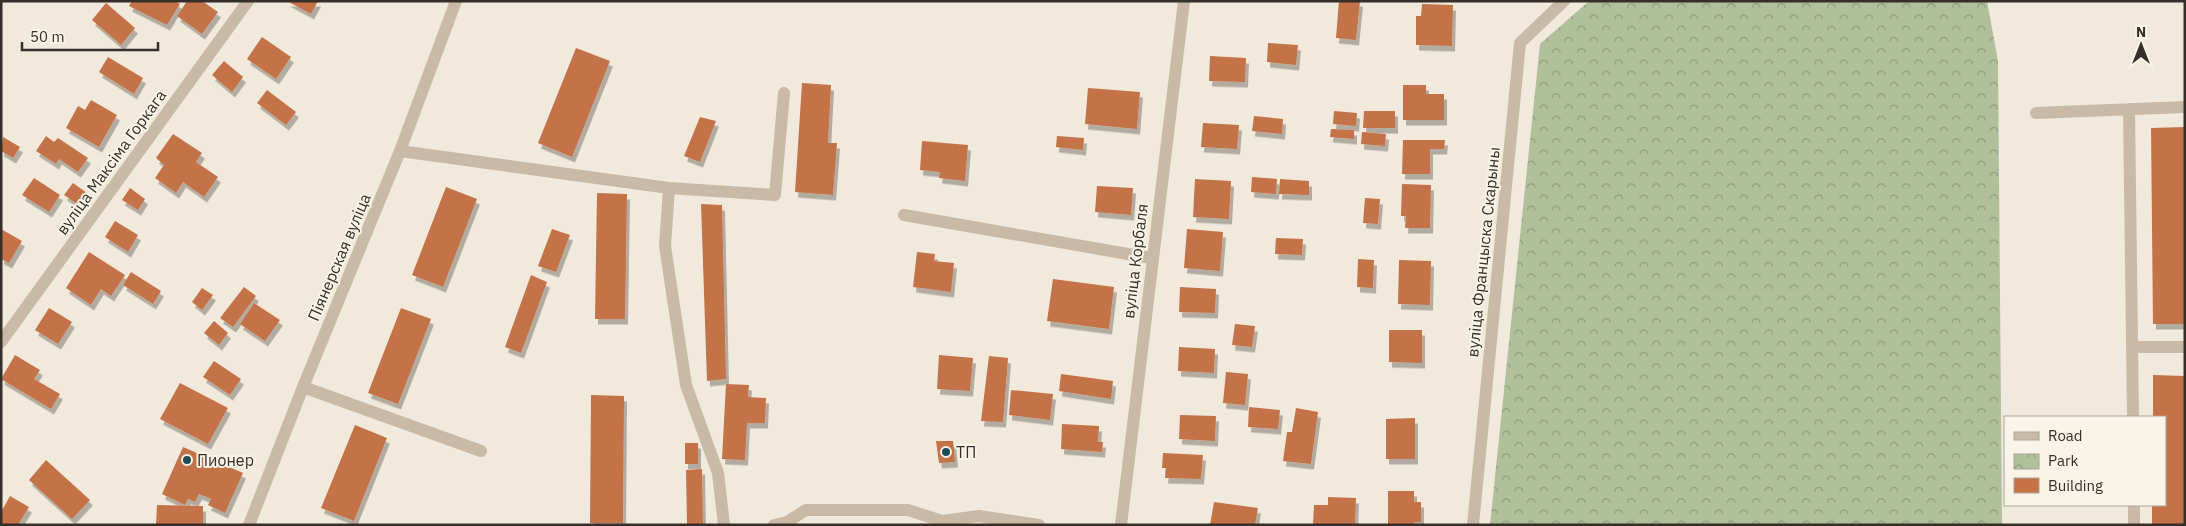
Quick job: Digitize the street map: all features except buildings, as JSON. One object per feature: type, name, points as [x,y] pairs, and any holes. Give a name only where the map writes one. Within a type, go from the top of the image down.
[{"type":"street","name":"вуліца Максіма Горкага","points":[[1,342],[248,1]]},
{"type":"street","name":"Піянерская вуліца","points":[[248,525],[302,387],[400,151],[456,1]]},
{"type":"street","name":"вуліца Корбаля","points":[[1121,525],[1184,1]]},
{"type":"street","name":"вуліца Францыска Скарыны","points":[[1472,525],[1520,43],[1564,1]]},
{"type":"street","points":[[400,151],[669,188],[775,195],[784,93]]},
{"type":"street","points":[[2036,113],[2185,107]]},
{"type":"street","points":[[2129,109],[2133,416]]},
{"type":"street","points":[[669,188],[665,246],[686,385],[718,473],[724,525]]},
{"type":"street","points":[[904,216],[1152,258]]},
{"type":"street","points":[[2132,347],[2185,347]]},
{"type":"street","points":[[302,387],[481,451]]},
{"type":"street","points":[[2134,506],[2134,525]]},
{"type":"street","points":[[783,524],[806,510],[908,510],[942,523],[979,516],[1039,525]]},
{"type":"green space","points":[[1589,1],[1987,1],[1998,61],[2002,525],[1490,525],[1540,44]]},
{"type":"place","name":"ТП","points":[[946,452]]},
{"type":"place","name":"Пионер","points":[[187,460]]}]
